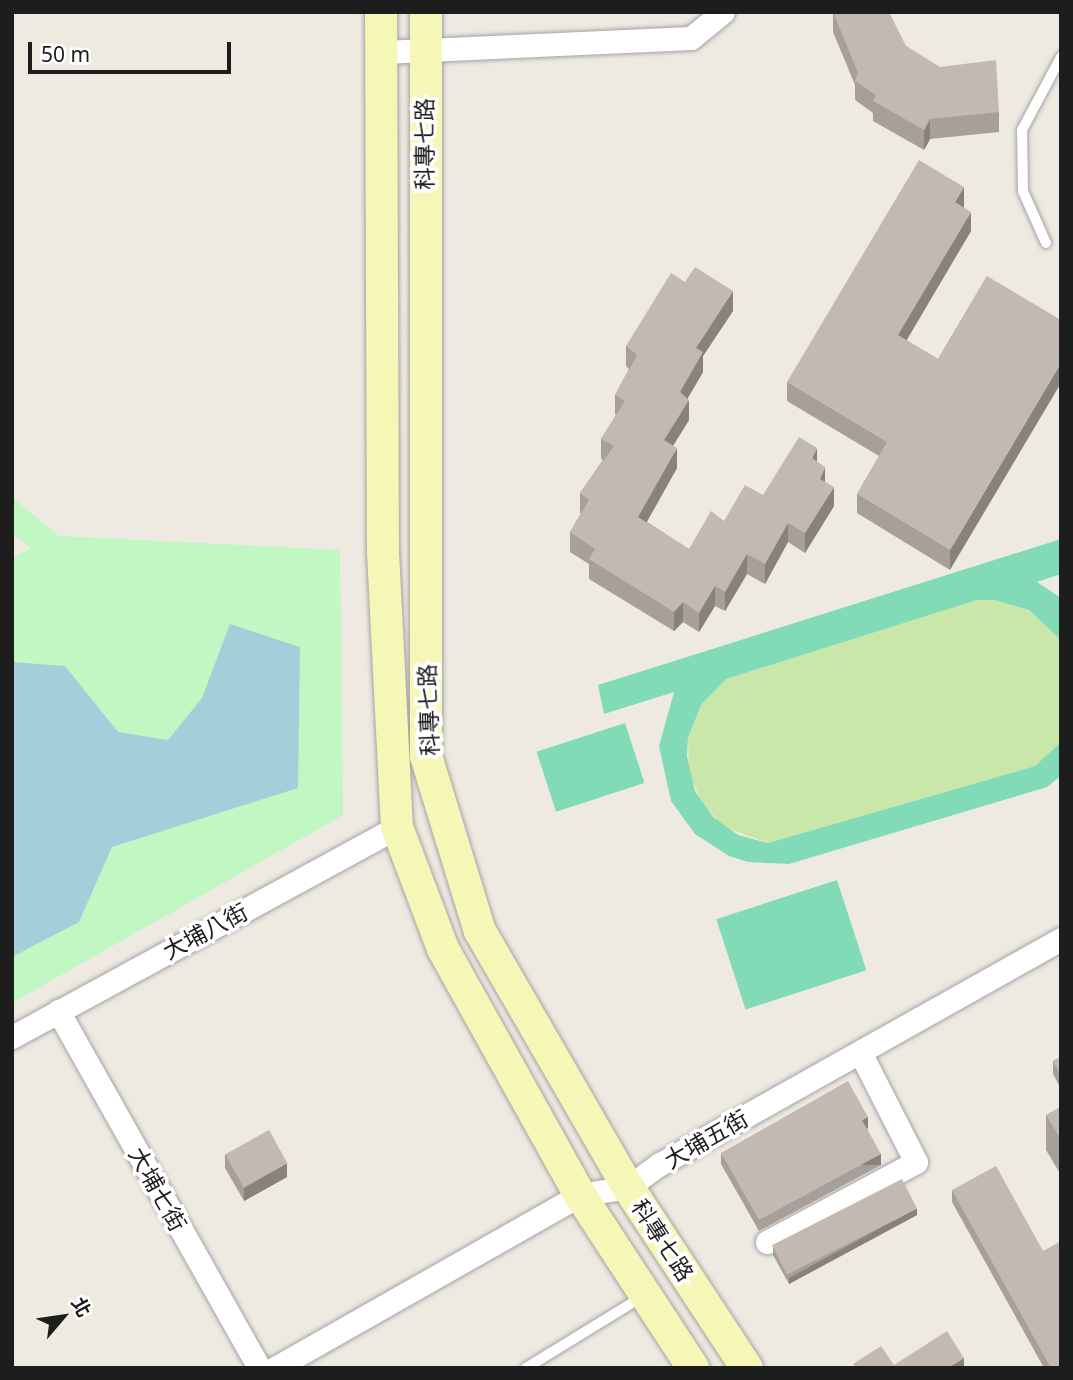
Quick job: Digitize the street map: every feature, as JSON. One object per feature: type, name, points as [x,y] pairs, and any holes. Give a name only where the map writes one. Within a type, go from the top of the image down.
[{"type":"street","name":"科專七路","points":[[381,12],[383,552],[397,827],[443,949],[580,1195],[693,1368]]},
{"type":"street","name":"科專七路","points":[[426,12],[426,756],[480,931],[628,1187],[747,1368]]},
{"type":"street","points":[[383,52],[691,38],[723,12]]},
{"type":"street","name":"大埔八街","points":[[12,1037],[397,827]]},
{"type":"street","name":"大埔五街","points":[[275,1368],[580,1195],[628,1187],[660,1164],[1061,939]]},
{"type":"street","name":"大埔七街","points":[[58,1011],[259,1368]]},
{"type":"street","points":[[767,1242],[916,1162],[860,1052]]},
{"type":"lane","points":[[1046,243],[1023,191],[1022,130],[1061,57]]},
{"type":"lane","points":[[526,1368],[644,1295]]},
{"type":"green space","points":[[12,497],[59,536],[340,550],[343,815],[12,1003],[12,558],[31,548],[12,533]]},
{"type":"green space","points":[[1061,539],[1061,574],[1037,582],[1061,598],[1061,640],[1029,610],[995,600],[977,600],[726,679],[701,705],[688,738],[687,756],[695,791],[713,817],[738,835],[768,843],[1035,766],[1061,742],[1061,776],[1047,787],[789,864],[748,862],[729,856],[695,834],[671,801],[659,746],[674,692],[604,714],[598,685]]},
{"type":"green space","points":[[977,600],[995,600],[1029,610],[1061,640],[1061,742],[1035,766],[768,843],[724,827],[703,804],[689,774],[688,738],[701,705],[726,679]]},
{"type":"green space","points":[[625,723],[644,783],[556,812],[537,752]]},
{"type":"green space","points":[[837,880],[866,970],[746,1010],[716,919]]},
{"type":"water","points":[[230,624],[300,647],[298,788],[112,847],[79,922],[12,957],[12,662],[65,666],[118,732],[168,740],[202,698]]},
{"type":"building","points":[[833,12],[889,12],[906,46],[940,67],[996,60],[999,112],[930,119],[924,130],[873,101],[876,95],[855,81],[858,73]]},
{"type":"building","points":[[919,160],[964,187],[955,202],[971,212],[898,335],[938,359],[987,276],[1061,320],[1061,363],[950,550],[857,494],[887,442],[787,382]]},
{"type":"building","points":[[695,267],[733,291],[696,348],[703,352],[680,392],[689,400],[664,440],[677,448],[638,517],[689,549],[711,511],[724,521],[745,485],[763,495],[799,437],[817,448],[812,458],[825,467],[820,479],[834,487],[805,533],[788,523],[765,564],[747,554],[725,592],[715,586],[699,613],[683,602],[674,612],[589,559],[595,549],[570,532],[589,500],[580,493],[614,446],[601,439],[625,401],[615,395],[637,355],[626,346],[671,273],[685,282]]},
{"type":"building","points":[[1061,1057],[1061,1076],[1053,1061]]},
{"type":"building","points":[[848,1081],[868,1117],[862,1120],[881,1154],[759,1220],[721,1153]]},
{"type":"building","points":[[1061,1107],[1061,1140],[1046,1115]]},
{"type":"building","points":[[269,1130],[287,1163],[244,1187],[225,1154]]},
{"type":"building","points":[[996,1166],[1043,1251],[1061,1241],[1061,1368],[1051,1368],[952,1190]]},
{"type":"building","points":[[902,1179],[917,1208],[787,1275],[772,1245]]},
{"type":"building","points":[[947,1331],[964,1358],[948,1368],[856,1368],[853,1364],[881,1346],[894,1365]]}]
